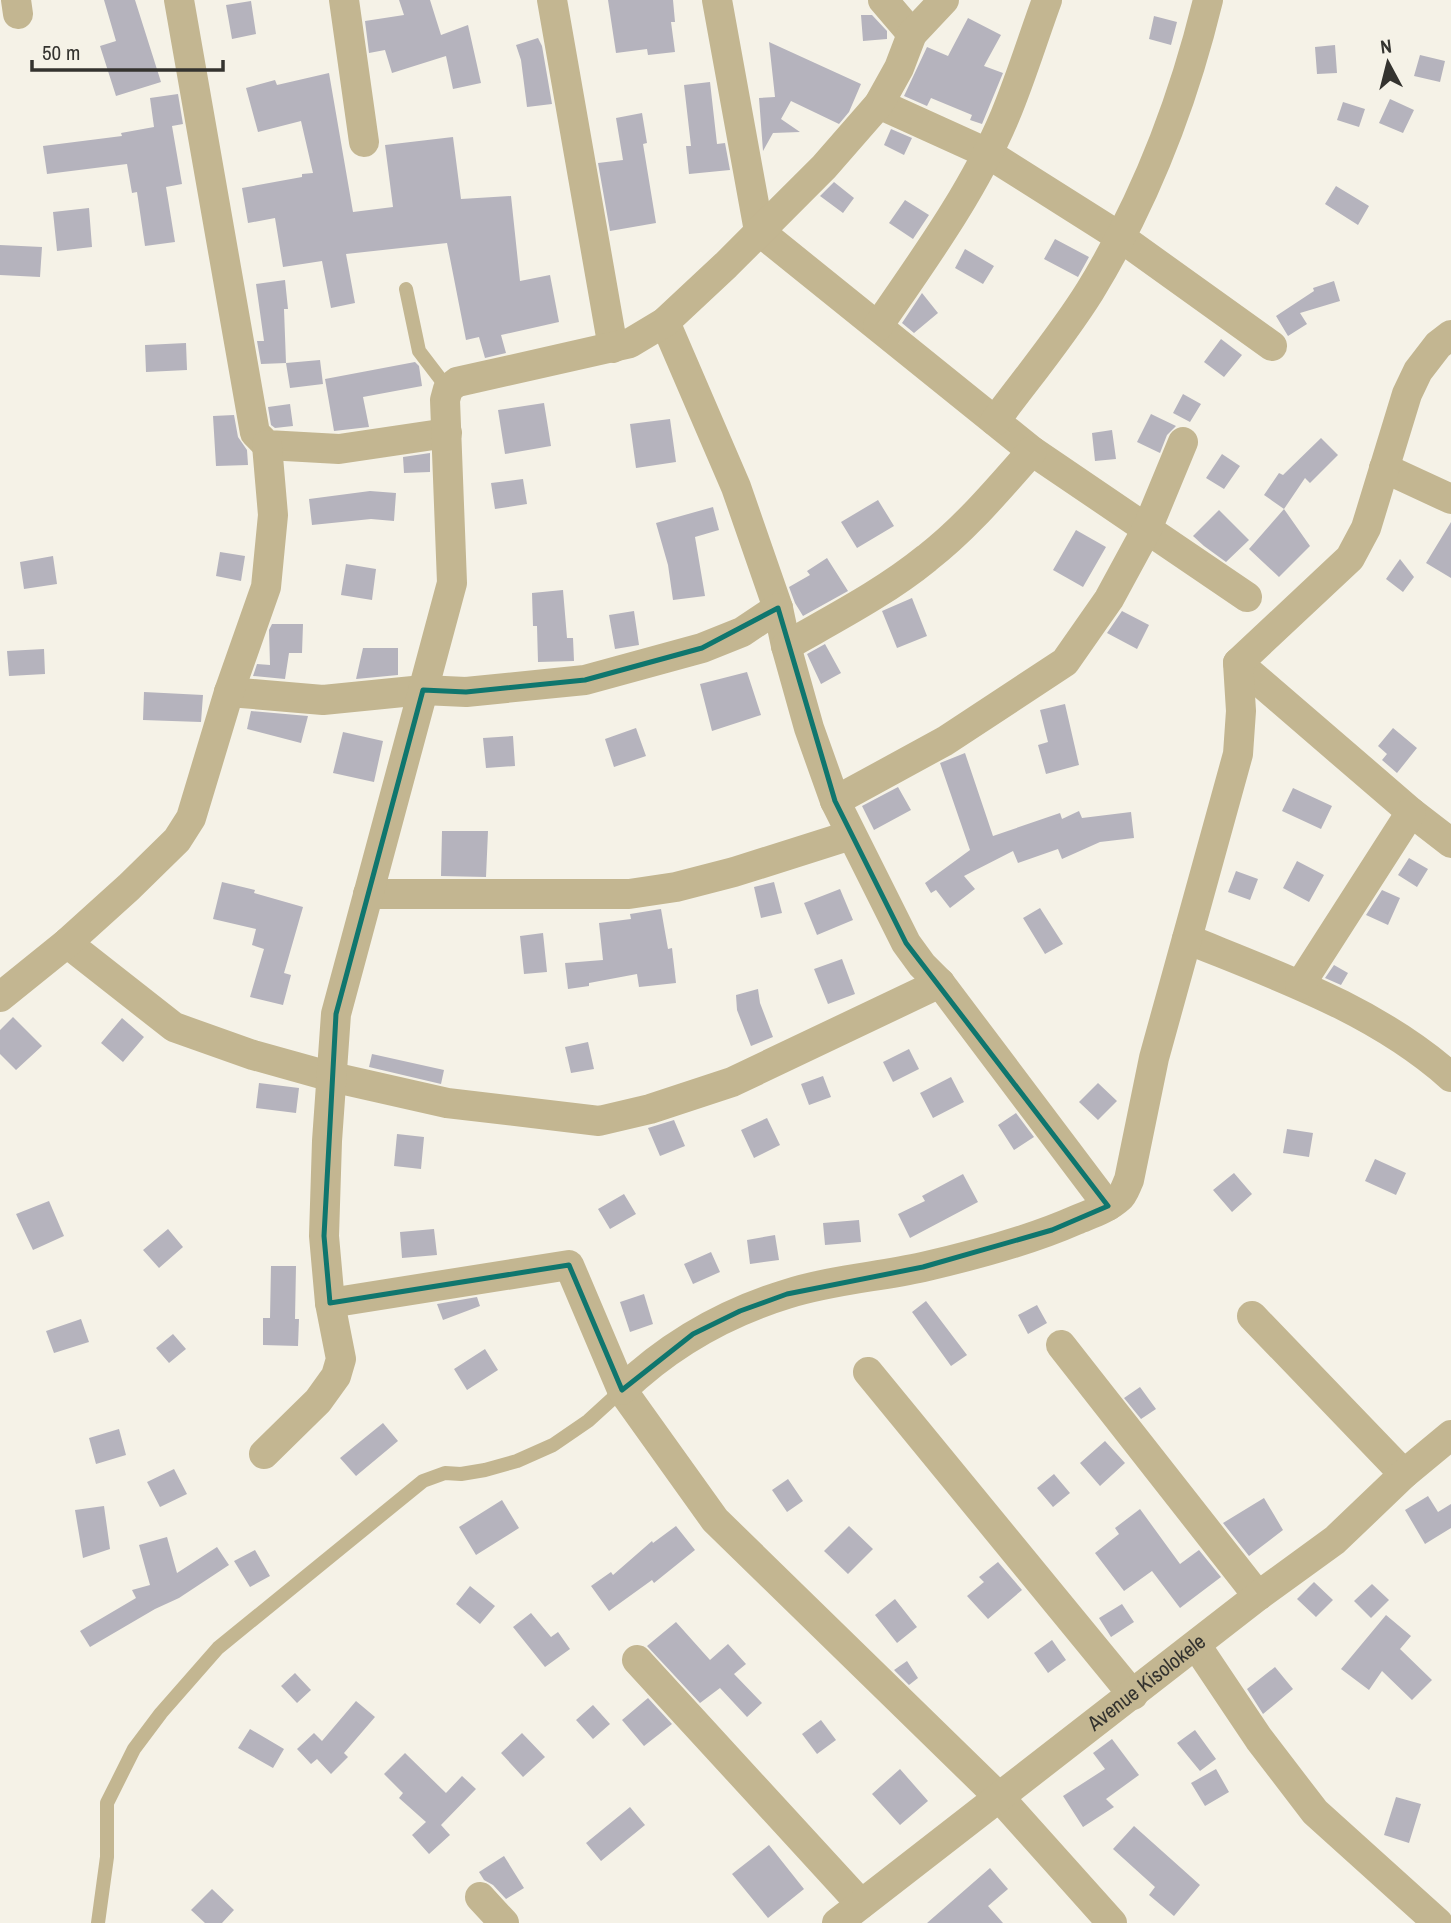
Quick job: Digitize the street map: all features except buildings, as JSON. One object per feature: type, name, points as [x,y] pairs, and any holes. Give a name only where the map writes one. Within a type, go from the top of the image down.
[{"type":"street","points":[[179,0],[255,433],[268,445],[340,449],[447,433]]},
{"type":"street","points":[[344,0],[364,142]]},
{"type":"street","points":[[552,0],[613,348]]},
{"type":"street","points":[[717,0],[759,231],[1032,451],[1247,597]]},
{"type":"street","points":[[883,0],[912,34]]},
{"type":"street","points":[[264,1454],[318,1401],[336,1376],[341,1359],[330,1303],[324,1236],[337,1014],[452,583],[445,400],[448,389],[457,382],[630,343],[665,322],[824,167],[879,104],[899,68],[912,34],[944,0]]},
{"type":"street","points":[[878,327],[955,212],[987,153],[1005,115],[1047,0]]},
{"type":"street","points":[[995,421],[1089,293],[1120,237],[1160,157],[1196,48],[1208,0]]},
{"type":"street","points":[[879,104],[987,153],[1120,237],[1272,346]]},
{"type":"street","points":[[665,322],[736,487],[778,608],[809,728],[835,801],[851,835],[906,943],[940,983],[1108,1206]]},
{"type":"street","points":[[1238,663],[1350,558],[1366,528],[1407,394],[1418,370],[1438,345],[1451,335]]},
{"type":"street","points":[[835,801],[945,741],[1065,662],[1109,599],[1147,529],[1183,442]]},
{"type":"street","points":[[0,997],[67,943],[129,887],[177,840],[191,818],[200,797],[229,692],[266,587],[273,515],[268,445]]},
{"type":"street","points":[[786,646],[872,596],[927,559],[974,517],[1032,451]]},
{"type":"street","points":[[1384,468],[1451,499]]},
{"type":"street","points":[[229,692],[323,700],[423,690],[466,692],[585,680],[702,648],[742,632],[778,608]]},
{"type":"street","points":[[1238,663],[1411,812],[1451,843]]},
{"type":"street","points":[[622,1390],[643,1370],[693,1334],[740,1311],[828,1283],[923,1267],[1052,1230],[1108,1206],[1121,1196],[1129,1180],[1153,1058],[1238,754],[1241,711],[1238,663]]},
{"type":"street","points":[[1300,985],[1411,812]]},
{"type":"street","points":[[368,894],[629,894],[676,887],[722,875],[851,835]]},
{"type":"street","points":[[1187,939],[1300,985],[1398,1037],[1427,1056],[1451,1077]]},
{"type":"street","points":[[67,943],[173,1027],[253,1055],[332,1077],[447,1103],[598,1121],[650,1109],[732,1082],[940,983]]},
{"type":"street","points":[[330,1303],[569,1265],[622,1390],[715,1520],[1000,1798],[1112,1923]]},
{"type":"street","points":[[1252,1316],[1404,1474]]},
{"type":"street","points":[[1060,1345],[1258,1596]]},
{"type":"street","points":[[868,1372],[1133,1695]]},
{"type":"street","name":"Avenue Kisolokele","points":[[837,1923],[1258,1596],[1335,1540],[1404,1474],[1451,1435]]},
{"type":"street","points":[[1196,1646],[1259,1739],[1315,1812],[1438,1923]]},
{"type":"street","points":[[637,1660],[861,1904]]},
{"type":"street","points":[[480,1897],[505,1923]]},
{"type":"lane","points":[[406,289],[419,351],[448,389]]},
{"type":"lane","points":[[98,1923],[107,1857],[107,1804],[134,1749],[161,1713],[218,1648],[423,1481],[445,1473],[461,1474],[485,1470],[517,1461],[553,1445],[588,1421],[622,1390]]},
{"type":"highlighted area","points":[[778,608],[835,801],[906,943],[1108,1206],[1052,1230],[923,1267],[787,1294],[740,1311],[693,1334],[622,1390],[569,1265],[330,1303],[324,1236],[336,1014],[423,690],[466,692],[585,680],[702,648]]}]
